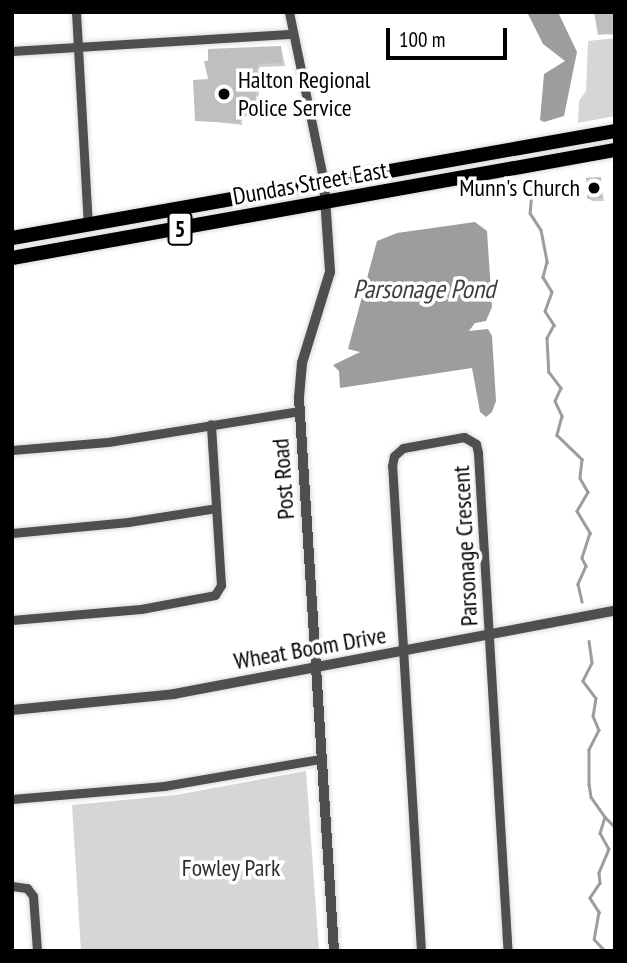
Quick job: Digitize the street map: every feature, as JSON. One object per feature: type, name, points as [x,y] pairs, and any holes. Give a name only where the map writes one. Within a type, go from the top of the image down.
[{"type":"main road","name":"Dundas Street East","points":[[12,238],[615,131]]},
{"type":"main road","name":"Dundas Street East","points":[[12,258],[326,204],[615,150]]},
{"type":"street","points":[[76,12],[89,225]]},
{"type":"street","name":"Post Road","points":[[289,12],[324,183],[330,272],[302,363],[300,411],[334,951]]},
{"type":"street","points":[[12,51],[292,34]]},
{"type":"street","points":[[12,450],[108,442],[300,411]]},
{"type":"street","points":[[12,620],[116,612],[215,595],[221,584],[211,424]]},
{"type":"street","name":"Parsonage Crescent","points":[[404,652],[393,460],[403,448],[460,437],[472,440],[478,453],[490,638]]},
{"type":"street","points":[[12,533],[128,523],[216,508]]},
{"type":"street","name":"Wheat Boom Drive","points":[[12,710],[153,697],[490,638],[614,613]]},
{"type":"street","points":[[490,638],[508,951]]},
{"type":"street","points":[[404,652],[421,951]]},
{"type":"street","points":[[12,799],[164,786],[320,759]]},
{"type":"street","points":[[12,886],[27,888],[33,895],[37,951]]},
{"type":"green space","points":[[615,38],[615,116],[578,123],[579,101],[586,91],[588,41]]},
{"type":"green space","name":"Fowley Park","points":[[306,771],[319,951],[81,951],[72,805],[176,795]]},
{"type":"water","points":[[527,12],[558,12],[577,52],[564,116],[544,122],[540,120],[544,74],[565,61],[543,44]]},
{"type":"water","name":"Parsonage Pond","points":[[475,222],[487,231],[492,307],[486,321],[475,323],[469,331],[488,329],[492,336],[496,401],[492,412],[486,417],[480,412],[472,368],[340,388],[339,371],[333,365],[360,352],[348,349],[377,241],[397,233]]},
{"type":"building","points":[[594,12],[614,13],[615,33],[598,35]]},
{"type":"building","name":"Halton Regional Police Service","points":[[281,46],[282,63],[258,64],[255,109],[239,114],[240,123],[195,121],[193,80],[208,79],[204,61],[208,61],[208,49]]},
{"type":"building","name":"Munn's Church","points":[[601,177],[602,198],[587,199],[586,178]]},
{"type":"waterway","points":[[533,180],[530,213],[541,230],[547,262],[543,277],[552,292],[545,311],[554,325],[547,338],[549,372],[561,388],[555,401],[562,416],[557,435],[582,459],[580,478],[588,492],[577,511],[590,533],[582,558],[586,566],[578,584],[582,602]]},
{"type":"waterway","points":[[589,641],[592,663],[583,681],[596,698],[593,716],[599,730],[589,750],[589,784],[591,797],[605,817],[600,833],[609,849],[599,873],[600,883],[590,898],[599,912],[594,939],[605,951]]},
{"type":"waterway","points":[[605,817],[615,827]]},
{"type":"place","name":"Halton Regional Police Service","points":[[224,94]]},
{"type":"place","name":"Munn's Church","points":[[594,188]]}]
